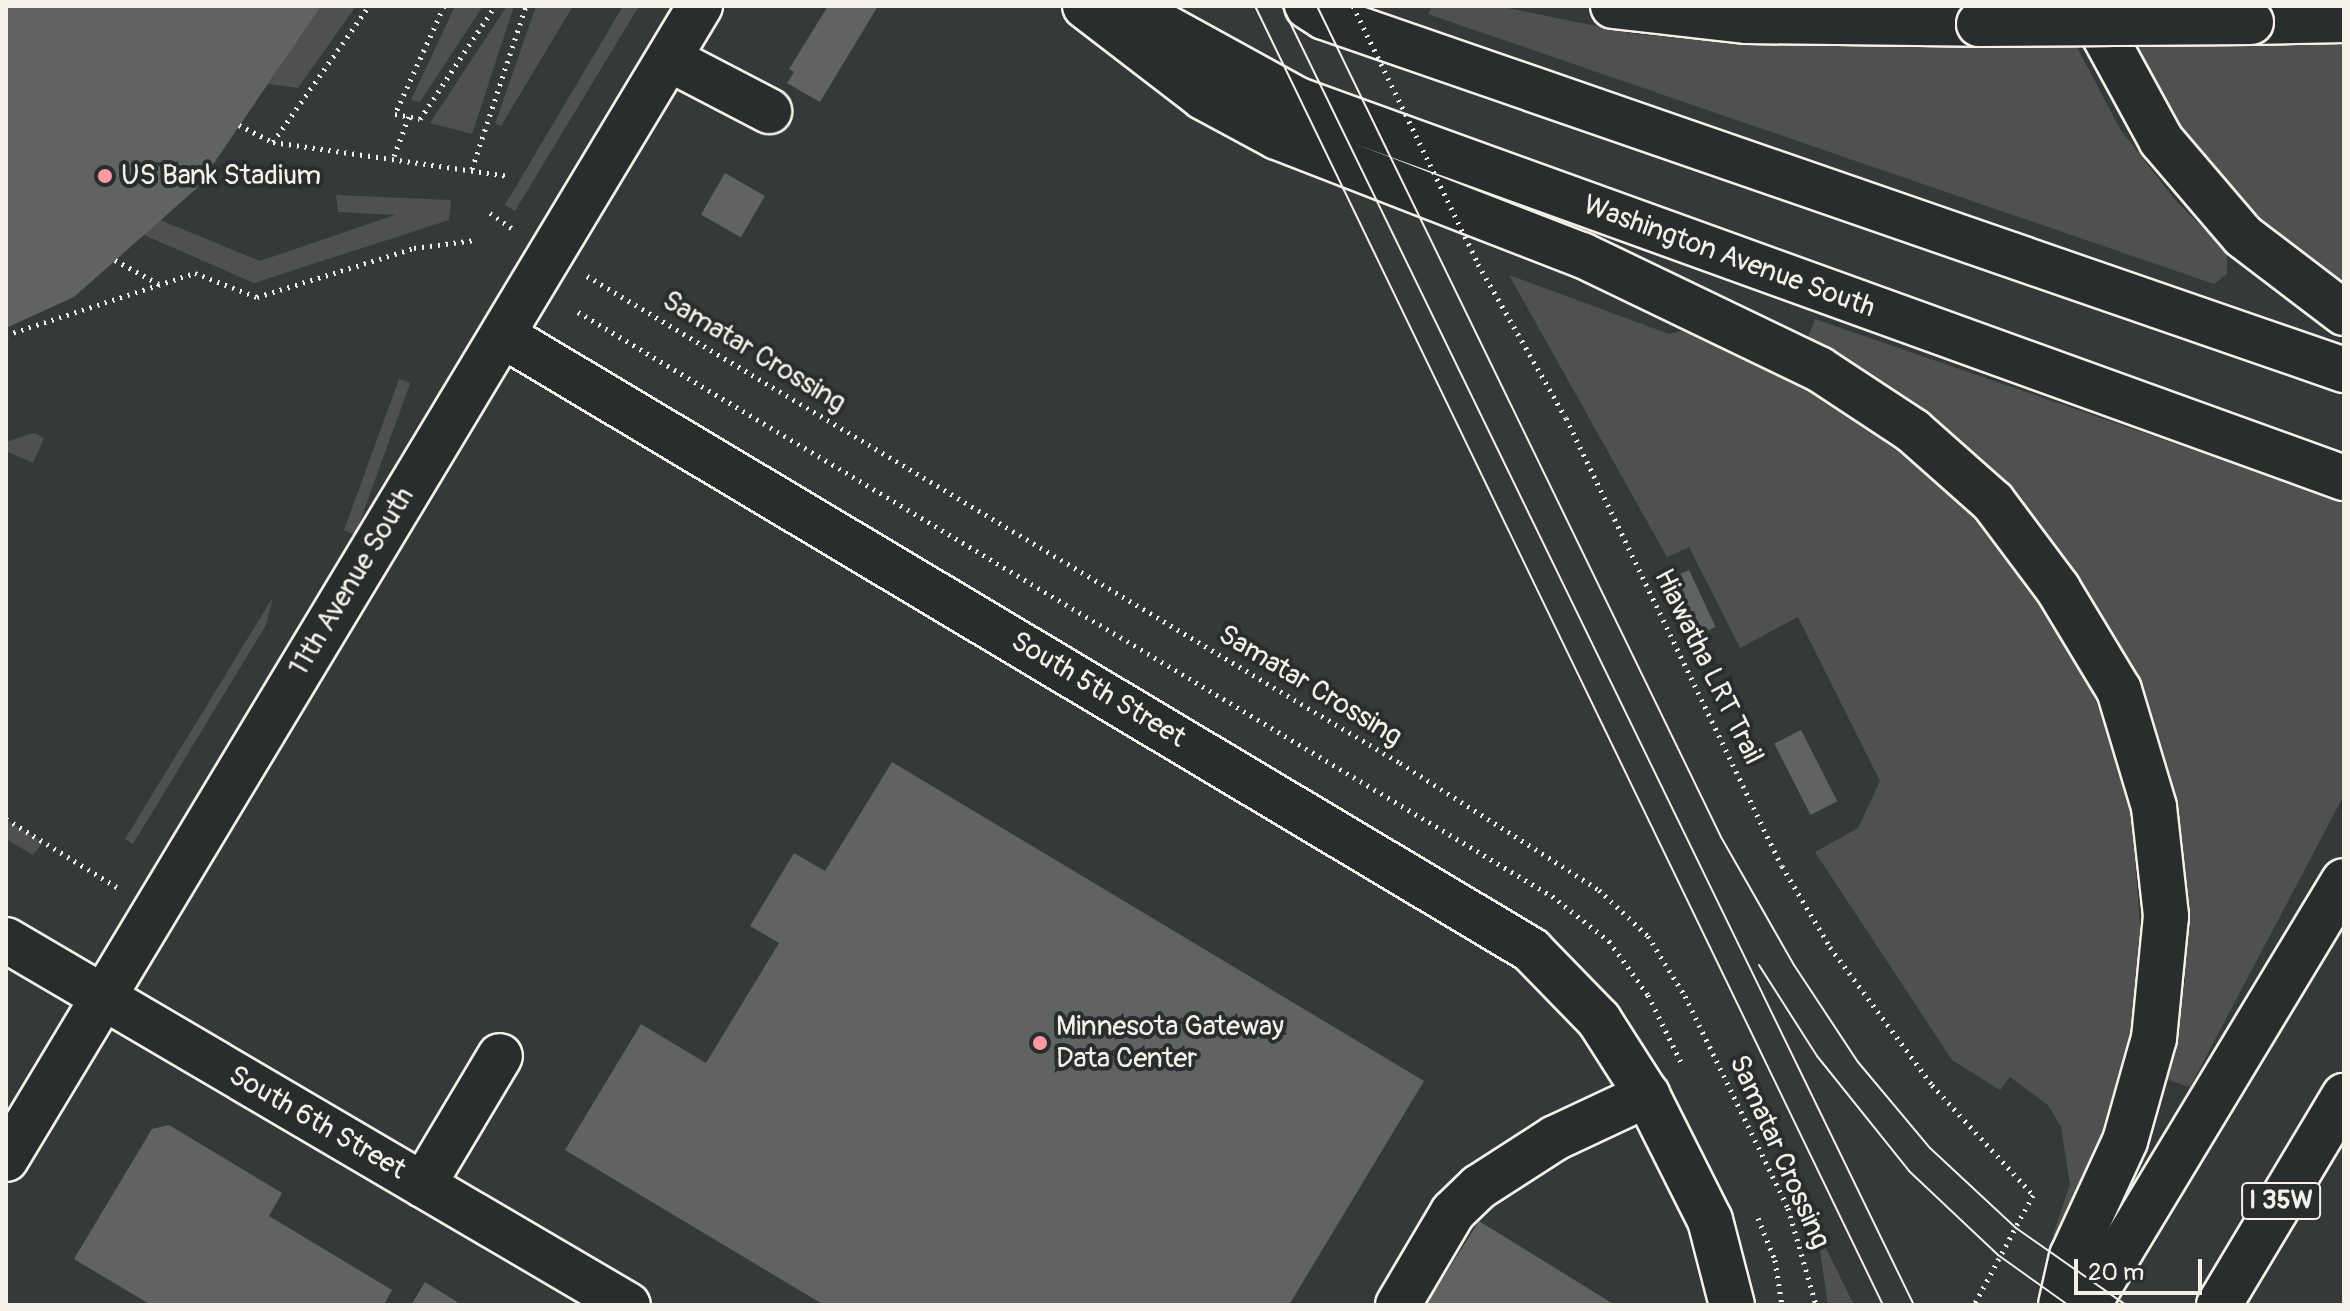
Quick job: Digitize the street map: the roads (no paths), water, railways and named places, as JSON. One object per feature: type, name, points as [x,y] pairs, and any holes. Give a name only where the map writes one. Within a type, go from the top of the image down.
[{"type":"main road","name":"11th Avenue South","points":[[6,1159],[100,997],[504,336],[700,6]]},
{"type":"main road","points":[[1085,6],[1203,97],[1277,137],[1582,255],[1819,369],[1913,431],[1993,502],[2058,589],[2119,690],[2154,807],[2166,916],[2150,1053],[2125,1141],[2072,1256],[2061,1305]]},
{"type":"main road","name":"Washington Avenue South","points":[[1127,6],[1298,100],[2344,478]]},
{"type":"main road","points":[[1307,6],[1324,17],[2344,370]]},
{"type":"main road","points":[[1613,6],[1747,21],[1979,24],[2344,20]]},
{"type":"main road","points":[[2088,6],[2102,26],[2161,140],[2243,236],[2344,313]]},
{"type":"main road","points":[[669,59],[769,111]]},
{"type":"main road","name":"South 5th Street","points":[[504,336],[1511,936],[1554,970],[1599,1020],[1647,1095],[1710,1220],[1732,1305]]},
{"type":"main road","points":[[2088,1305],[2344,881]]},
{"type":"main road","name":"South 6th Street","points":[[6,940],[628,1305]]},
{"type":"main road","points":[[423,1185],[500,1056]]},
{"type":"main road","points":[[1398,1305],[1453,1212],[1479,1187],[1555,1138],[1647,1095]]},
{"type":"main road","name":"I 35W","points":[[2219,1305],[2344,1096]]},
{"type":"tram line","points":[[1255,6],[1883,1305]]},
{"type":"tram line","points":[[1282,6],[1914,1305]]},
{"type":"tram line","points":[[1317,6],[1721,837],[1794,965],[1858,1062],[1930,1148],[2016,1228],[2126,1305]]},
{"type":"tram line","points":[[1759,965],[1817,1056],[1909,1171],[1998,1255],[2068,1305]]},
{"type":"place","name":"US Bank Stadium","points":[[105,176]]},
{"type":"place","name":"Minnesota Gateway Data Center","points":[[1040,1043]]}]
